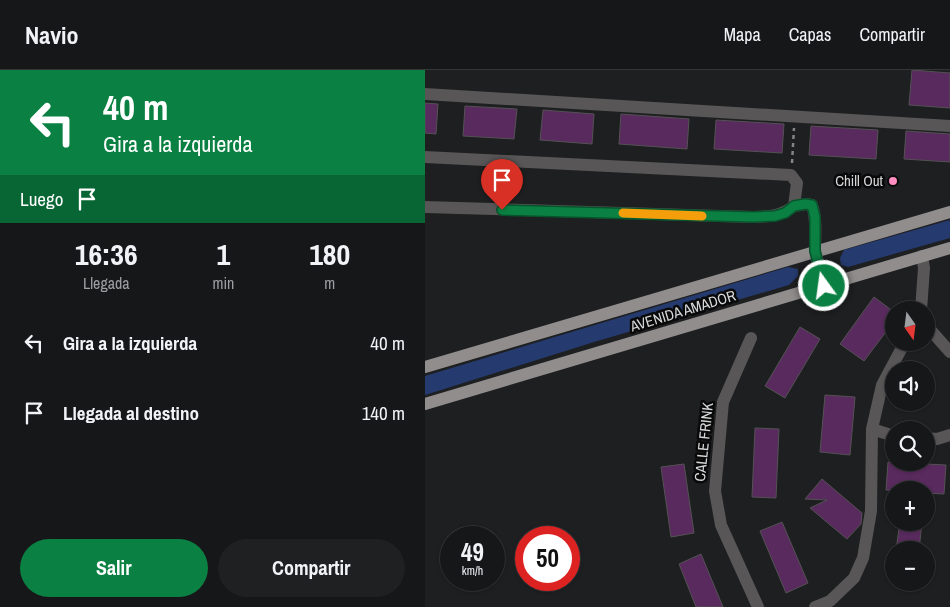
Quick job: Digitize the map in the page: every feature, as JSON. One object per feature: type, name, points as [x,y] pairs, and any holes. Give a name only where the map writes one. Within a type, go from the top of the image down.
[{"type":"main road","name":"AVENIDA AMADOR","points":[[425,367],[950,212]]},
{"type":"main road","name":"AVENIDA AMADOR","points":[[425,404],[950,248]]},
{"type":"main road","points":[[815,251],[824,286]]},
{"type":"street","points":[[425,94],[950,126]]},
{"type":"street","points":[[425,157],[791,175],[797,183],[794,206]]},
{"type":"street","points":[[425,207],[753,217],[775,216],[785,213],[794,206],[805,204],[812,205],[815,217],[815,251]]},
{"type":"street","points":[[922,256],[924,268],[922,301]]},
{"type":"street","points":[[935,335],[950,352]]},
{"type":"street","name":"CALLE FRINK","points":[[751,338],[723,402],[715,491],[721,525],[758,607]]},
{"type":"street","points":[[815,607],[830,601],[854,578],[863,558],[871,511],[873,429],[882,385],[900,351]]},
{"type":"street","points":[[873,429],[885,433]]},
{"type":"street","points":[[935,439],[950,435]]},
{"type":"path","points":[[791,175],[795,117]]},
{"type":"shaded area","points":[[950,220],[950,238],[848,267],[841,265],[840,258],[844,250]]},
{"type":"shaded area","points":[[788,267],[798,269],[798,276],[789,285],[594,342],[425,395],[425,376]]},
{"type":"building","points":[[912,70],[950,73],[950,108],[909,105]]},
{"type":"building","points":[[425,103],[438,104],[436,134],[425,133]]},
{"type":"building","points":[[465,106],[517,109],[514,139],[463,136]]},
{"type":"building","points":[[543,110],[594,114],[592,144],[540,140]]},
{"type":"building","points":[[621,114],[689,119],[687,149],[619,144]]},
{"type":"building","points":[[716,120],[784,124],[782,153],[714,149]]},
{"type":"building","points":[[811,126],[878,130],[876,159],[809,155]]},
{"type":"building","points":[[906,131],[950,134],[950,162],[904,159]]},
{"type":"building","points":[[874,297],[885,305],[885,333],[864,361],[840,344]]},
{"type":"building","points":[[800,327],[820,339],[785,398],[765,386]]},
{"type":"building","points":[[825,395],[855,397],[850,455],[820,452]]},
{"type":"building","points":[[755,428],[779,429],[776,498],[752,497]]},
{"type":"building","points":[[684,464],[694,533],[671,537],[661,467]]},
{"type":"building","points":[[935,464],[946,465],[944,494],[935,494],[935,481],[887,481],[887,471],[935,471]]},
{"type":"building","points":[[822,479],[862,513],[861,524],[847,539],[810,508],[827,500],[805,499]]},
{"type":"building","points":[[782,522],[808,583],[786,593],[760,531]]},
{"type":"building","points":[[899,531],[921,531],[920,541],[897,541]]},
{"type":"building","points":[[701,554],[723,607],[696,607],[679,564]]},
{"type":"slow traffic","points":[[623,213],[702,216]]},
{"type":"place","name":"Chill Out","points":[[893,181]]},
{"type":"route","points":[[502,210],[753,217],[775,216],[785,213],[794,206],[812,205],[815,217],[815,251],[824,286]]}]
